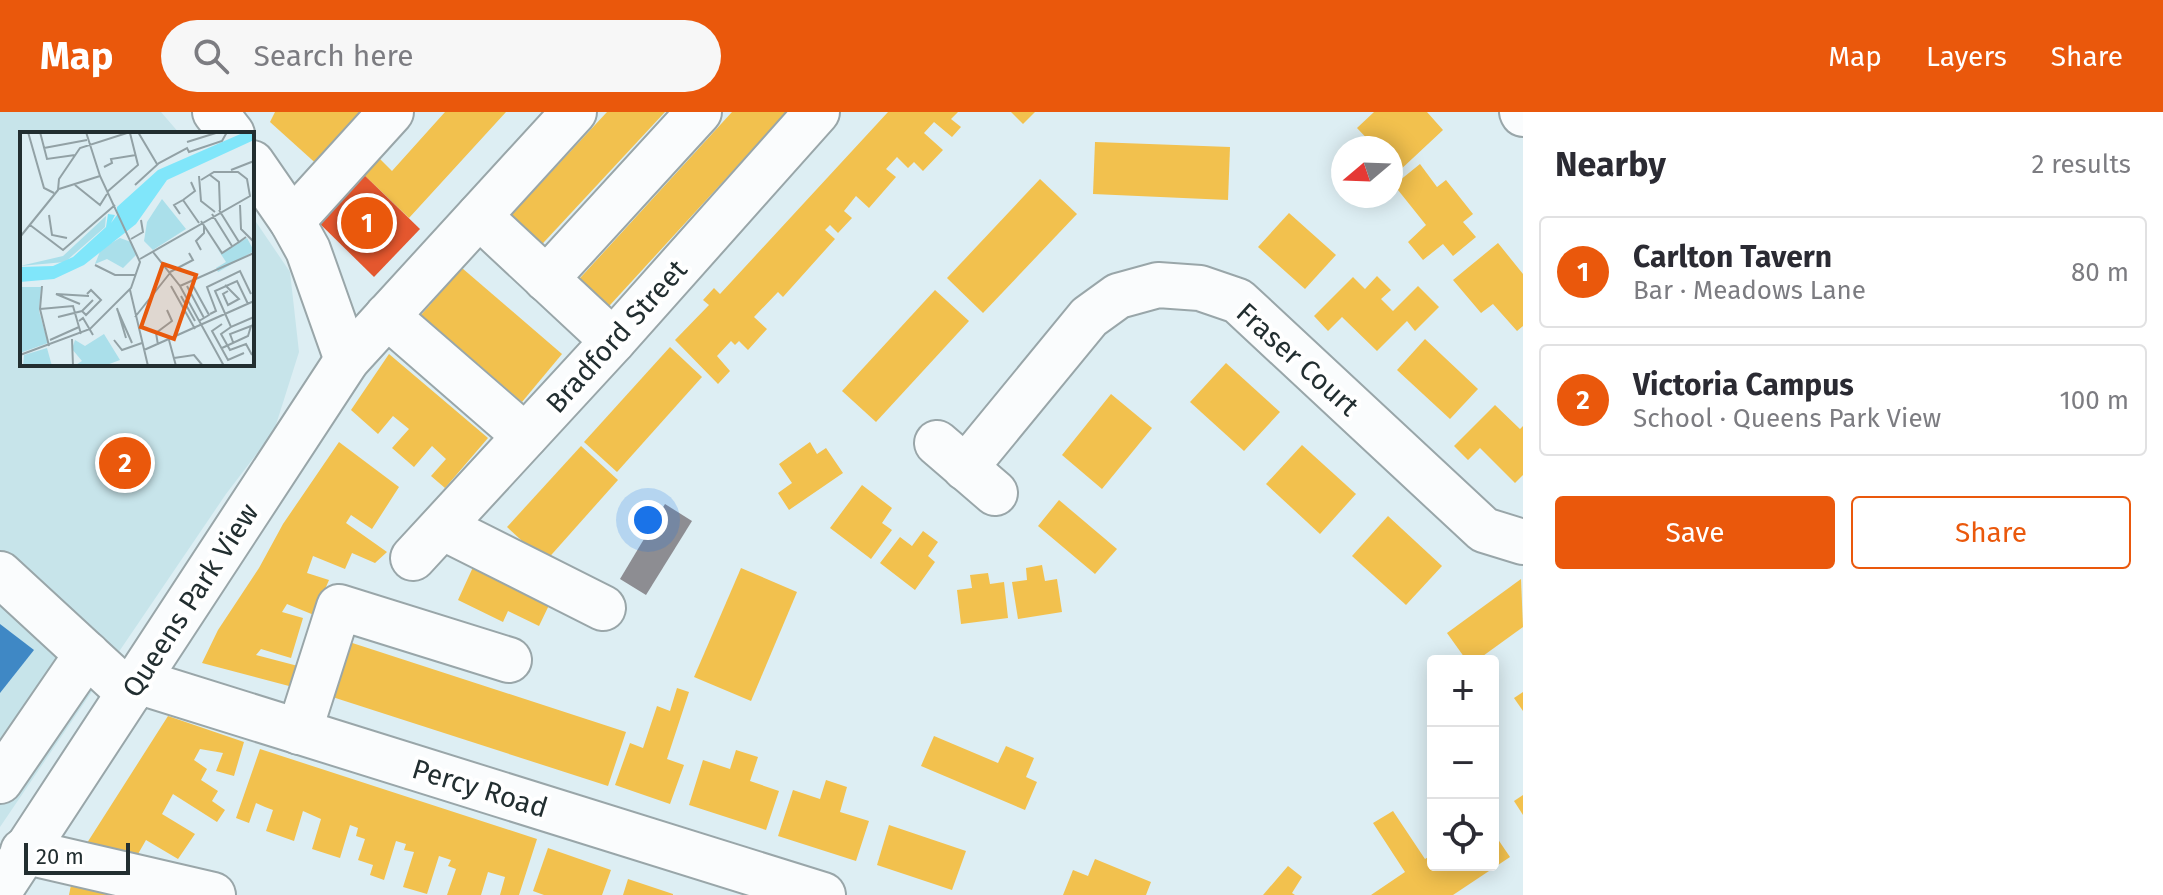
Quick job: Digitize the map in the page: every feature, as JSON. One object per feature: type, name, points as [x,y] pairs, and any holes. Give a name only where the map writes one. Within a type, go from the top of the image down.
[{"type":"street","points":[[292,221],[391,112]]},
{"type":"street","name":"Queens Park View","points":[[0,890],[347,360],[574,112]]},
{"type":"street","points":[[546,279],[699,112]]},
{"type":"street","name":"Bradford Street","points":[[413,558],[444,528],[817,112]]},
{"type":"street","points":[[254,166],[308,250],[347,360]]},
{"type":"street","points":[[479,216],[613,341]]},
{"type":"street","name":"Fraser Court","points":[[966,468],[1089,317],[1118,296],[1158,285],[1200,288],[1238,301],[1484,530],[1523,542]]},
{"type":"street","points":[[387,316],[525,436]]},
{"type":"street","points":[[444,528],[603,608]]},
{"type":"street","points":[[0,574],[87,654],[133,687]]},
{"type":"street","points":[[299,732],[339,607],[509,660]]},
{"type":"street","points":[[0,781],[87,654]]},
{"type":"street","name":"Percy Road","points":[[133,687],[299,732],[823,895]]},
{"type":"street","points":[[23,851],[213,895]]},
{"type":"shaded area","points":[[0,112],[161,112],[178,132],[20,132],[20,366],[254,366],[254,219],[290,272],[299,352],[274,431],[226,494],[0,827]]},
{"type":"building: Homes","points":[[275,112],[363,112],[321,168],[270,122]]},
{"type":"building: Homes","points":[[445,112],[506,112],[409,218],[359,170],[375,154],[392,171]]},
{"type":"building: Homes","points":[[607,112],[665,112],[532,255],[501,226]]},
{"type":"building: Homes","points":[[732,112],[787,112],[600,316],[570,289]]},
{"type":"building: Homes","points":[[888,112],[958,112],[951,119],[961,127],[952,137],[934,122],[924,133],[943,150],[923,171],[914,162],[908,168],[897,157],[886,169],[896,177],[869,208],[856,196],[844,211],[852,218],[838,233],[830,225],[825,230],[835,239],[783,297],[778,292],[754,317],[767,329],[748,350],[739,341],[735,345],[731,341],[717,356],[730,371],[718,384],[675,340],[709,305],[703,300],[714,288],[720,294]]},
{"type":"building: Homes","points":[[1011,112],[1035,112],[1023,124]]},
{"type":"building: Homes","points":[[1374,112],[1427,112],[1443,130],[1403,167],[1403,136],[1365,136],[1357,128]]},
{"type":"building: Homes","points":[[1095,142],[1230,147],[1228,200],[1093,194]]},
{"type":"building: Homes","points":[[1420,164],[1437,187],[1446,180],[1473,214],[1463,222],[1476,237],[1453,256],[1443,244],[1423,260],[1408,242],[1426,225],[1403,196],[1403,178]]},
{"type":"building: Homes","points":[[1040,179],[1077,214],[983,313],[947,278]]},
{"type":"building: Homes","points":[[1289,213],[1336,255],[1305,289],[1258,247]]},
{"type":"building: Homes","points":[[1498,243],[1523,274],[1523,326],[1517,331],[1493,304],[1481,313],[1453,280]]},
{"type":"building: Homes","points":[[462,268],[562,354],[522,402],[421,315]]},
{"type":"building: Homes","points":[[1377,276],[1391,290],[1381,299],[1393,311],[1418,286],[1439,307],[1415,331],[1407,321],[1377,351],[1342,317],[1328,331],[1314,316],[1353,277],[1365,289]]},
{"type":"building: Homes","points":[[935,290],[969,321],[876,422],[842,391]]},
{"type":"building: Homes","points":[[1425,339],[1478,389],[1450,419],[1397,370]]},
{"type":"building: Homes","points":[[670,347],[702,377],[617,472],[584,442]]},
{"type":"building: Homes","points":[[389,354],[488,438],[445,488],[431,476],[446,459],[432,446],[414,467],[392,448],[409,429],[393,416],[378,434],[351,410]]},
{"type":"building: Homes","points":[[1226,363],[1280,412],[1244,451],[1190,402]]},
{"type":"building: Homes","points":[[1111,394],[1152,428],[1102,489],[1062,455]]},
{"type":"building: Homes","points":[[1495,405],[1520,429],[1523,426],[1523,475],[1515,483],[1480,448],[1468,460],[1454,446]]},
{"type":"building: Homes","points":[[339,442],[399,487],[372,529],[351,515],[346,523],[387,552],[375,563],[352,553],[345,569],[313,556],[307,573],[329,580],[314,615],[287,604],[282,612],[303,618],[291,658],[261,649],[256,655],[298,666],[289,686],[202,663],[218,630],[259,568],[283,524]]},
{"type":"building: Homes","points":[[810,442],[817,454],[826,448],[843,473],[789,510],[778,493],[792,483],[779,464]]},
{"type":"building: Homes","points":[[1302,445],[1356,494],[1320,534],[1266,484]]},
{"type":"building: Homes","points":[[581,446],[618,480],[545,562],[507,527]]},
{"type":"building: Homes","points":[[862,485],[892,508],[882,523],[892,530],[871,559],[830,528]]},
{"type":"building: Homes","points":[[1059,500],[1117,549],[1095,574],[1038,526]]},
{"type":"building: Homes","points":[[1388,516],[1442,566],[1406,605],[1352,556]]},
{"type":"building: Homes","points":[[923,531],[938,542],[928,556],[935,562],[915,590],[880,563],[900,537],[912,546]]},
{"type":"building: Homes","points":[[479,554],[551,601],[539,626],[508,611],[503,622],[458,600]]},
{"type":"building: Homes","points":[[1042,565],[1045,581],[1057,579],[1062,612],[1018,619],[1012,582],[1027,580],[1026,568]]},
{"type":"building: Homes","points":[[741,568],[797,592],[751,701],[694,677]]},
{"type":"building: Homes","points":[[988,573],[990,584],[1004,582],[1008,618],[961,624],[957,590],[972,588],[970,575]]},
{"type":"building: Homes","points":[[1521,579],[1523,627],[1484,655],[1463,655],[1447,633]]},
{"type":"building: Homes","points":[[337,638],[626,732],[608,786],[320,693]]},
{"type":"building: Homes","points":[[677,688],[689,692],[667,759],[684,765],[670,804],[615,785],[630,743],[643,748],[657,706],[670,711]]},
{"type":"building: Homes","points":[[1523,692],[1523,711],[1514,698]]},
{"type":"building: Homes","points":[[168,716],[244,742],[234,776],[216,771],[223,753],[200,749],[194,760],[207,769],[201,780],[218,791],[212,801],[225,810],[217,822],[173,794],[162,814],[195,834],[178,859],[146,840],[138,854],[154,862],[80,854]]},
{"type":"building: Homes","points":[[934,736],[998,763],[1006,746],[1034,758],[1026,777],[1037,782],[1025,810],[921,766]]},
{"type":"building: Homes","points":[[260,749],[537,839],[519,895],[500,895],[505,877],[488,872],[481,895],[447,895],[456,869],[448,866],[451,860],[439,856],[427,894],[403,887],[414,852],[404,850],[406,844],[396,841],[384,880],[370,875],[373,865],[358,860],[365,839],[356,836],[358,828],[350,825],[340,858],[312,849],[321,819],[303,811],[294,841],[266,831],[273,810],[256,803],[249,823],[236,818]]},
{"type":"building: Homes","points":[[736,750],[758,757],[750,781],[779,791],[766,830],[689,805],[703,760],[730,769]]},
{"type":"building: Homes","points":[[826,780],[847,787],[840,812],[869,821],[856,861],[778,836],[793,790],[820,799]]},
{"type":"building: Homes","points":[[1523,795],[1523,815],[1514,801]]},
{"type":"building: Homes","points":[[1393,811],[1427,858],[1427,871],[1489,871],[1453,895],[1371,895],[1405,872],[1373,823]]},
{"type":"building: Homes","points":[[889,825],[966,851],[952,890],[877,865]]},
{"type":"building: Homes","points":[[1499,841],[1510,857],[1499,864]]},
{"type":"building: Homes","points":[[548,848],[611,870],[602,895],[544,895],[533,891]]},
{"type":"building: Homes","points":[[1095,859],[1151,882],[1146,895],[1063,895],[1073,870],[1088,876]]},
{"type":"building: Homes","points":[[1288,866],[1302,877],[1292,893],[1295,895],[1263,895]]},
{"type":"building: Homes","points":[[73,875],[118,895],[69,895]]},
{"type":"building: Homes","points":[[628,879],[673,894],[673,895],[623,895]]},
{"type":"building: Shops","points":[[359,170],[420,229],[374,277],[314,218]]},
{"type":"building: Schools","points":[[0,624],[34,650],[0,693]]},
{"type":"building: Industry","points":[[665,504],[692,521],[646,595],[620,579]]},
{"type":"place","name":"Carlton Tavern","points":[[367,223]]},
{"type":"place","name":"Victoria Campus","points":[[125,463]]}]
